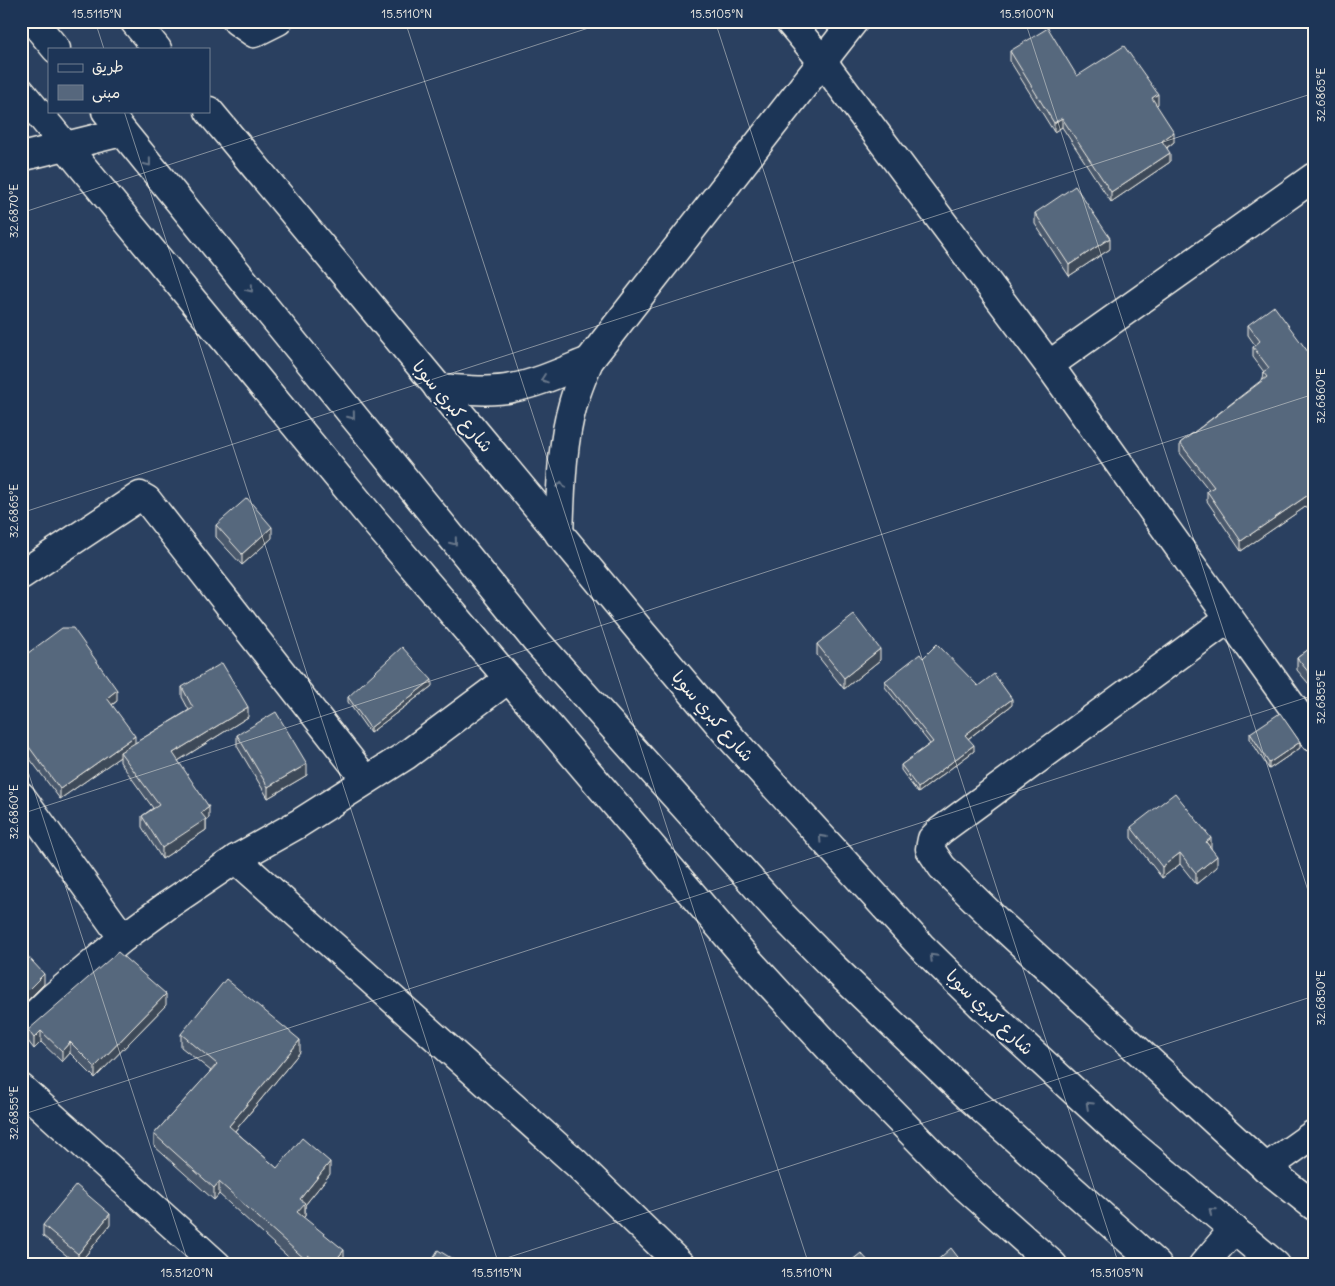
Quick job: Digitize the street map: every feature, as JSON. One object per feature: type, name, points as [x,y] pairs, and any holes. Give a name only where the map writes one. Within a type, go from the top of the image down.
[{"type":"main road","points":[[34,21],[55,48]]},
{"type":"main road","points":[[134,21],[156,48]]},
{"type":"main road","points":[[237,21],[254,33],[278,21]]},
{"type":"main road","points":[[789,21],[823,62],[1050,365],[1228,619],[1314,737]]},
{"type":"main road","points":[[559,534],[561,480],[566,441],[573,404],[589,361],[854,21]]},
{"type":"main road","points":[[21,92],[66,144],[184,292],[507,680],[749,961],[830,1050],[960,1182],[1053,1265]]},
{"type":"main road","name":"شارع كبري سوبا","points":[[210,112],[559,534],[731,738],[921,946],[1127,1140],[1276,1265]]},
{"type":"main road","points":[[21,157],[66,144],[114,121],[536,642],[781,914],[832,966],[971,1099],[1157,1265]]},
{"type":"main road","points":[[1050,365],[1314,177]]},
{"type":"main road","points":[[438,388],[490,391],[511,388],[539,381],[589,361]]},
{"type":"main road","points":[[21,575],[140,496],[146,500],[366,780]]},
{"type":"main road","points":[[1228,619],[940,831],[932,839],[930,849],[942,867],[996,920],[1266,1168],[1314,1206]]},
{"type":"main road","points":[[21,1028],[52,998],[123,938],[236,859],[298,824],[405,756],[507,680]]},
{"type":"main road","points":[[21,796],[123,938]]},
{"type":"main road","points":[[236,859],[576,1163],[681,1265]]},
{"type":"main road","points":[[21,1088],[217,1265]]},
{"type":"main road","points":[[1266,1168],[1314,1134]]},
{"type":"main road","points":[[1203,1265],[1234,1229]]},
{"type":"building","points":[[1048,28],[1077,76],[1124,46],[1158,94],[1152,98],[1174,132],[1162,141],[1170,153],[1111,192],[1062,118],[1054,123],[1010,51]]},
{"type":"building","points":[[1075,186],[1110,238],[1069,265],[1035,213]]},
{"type":"building","points":[[1274,306],[1314,360],[1314,491],[1241,541],[1207,491],[1214,487],[1180,443],[1267,377],[1263,372],[1269,368],[1253,347],[1260,341],[1248,325]]},
{"type":"building","points":[[21,315],[26,321],[21,324]]},
{"type":"building","points":[[247,498],[272,527],[242,554],[216,525]]},
{"type":"building","points":[[854,615],[880,649],[844,678],[817,644]]},
{"type":"building","points":[[62,628],[73,628],[117,690],[107,698],[135,736],[60,789],[21,736],[21,652],[24,656]]},
{"type":"building","points":[[937,644],[978,686],[994,674],[1012,699],[965,735],[974,745],[918,788],[901,765],[933,742],[885,681],[920,654],[923,658]]},
{"type":"building","points":[[1314,645],[1314,679],[1297,658]]},
{"type":"building","points":[[402,647],[432,680],[370,728],[348,697]]},
{"type":"building","points":[[222,663],[248,707],[173,753],[209,807],[201,813],[206,819],[162,848],[142,816],[159,805],[120,752],[193,708],[182,687]]},
{"type":"building","points":[[276,712],[307,764],[268,787],[237,735]]},
{"type":"building","points":[[1280,713],[1300,742],[1269,763],[1250,733]]},
{"type":"building","points":[[1175,793],[1211,838],[1206,842],[1217,856],[1196,873],[1180,853],[1162,867],[1131,827]]},
{"type":"building","points":[[21,934],[25,939],[21,942]]},
{"type":"building","points":[[21,949],[44,974],[21,997]]},
{"type":"building","points":[[118,952],[166,994],[95,1067],[70,1042],[62,1051],[41,1031],[34,1038],[28,1030]]},
{"type":"building","points":[[226,979],[300,1040],[229,1126],[277,1168],[302,1138],[330,1162],[300,1199],[305,1203],[297,1212],[344,1250],[332,1265],[320,1265],[308,1255],[306,1260],[219,1182],[214,1188],[154,1134],[217,1064],[181,1034]]},
{"type":"building","points":[[76,1185],[110,1214],[78,1254],[43,1225]]},
{"type":"building","points":[[951,1248],[964,1265],[932,1265]]},
{"type":"building","points":[[438,1250],[462,1265],[429,1265]]},
{"type":"building","points":[[861,1253],[872,1265],[846,1265]]}]
